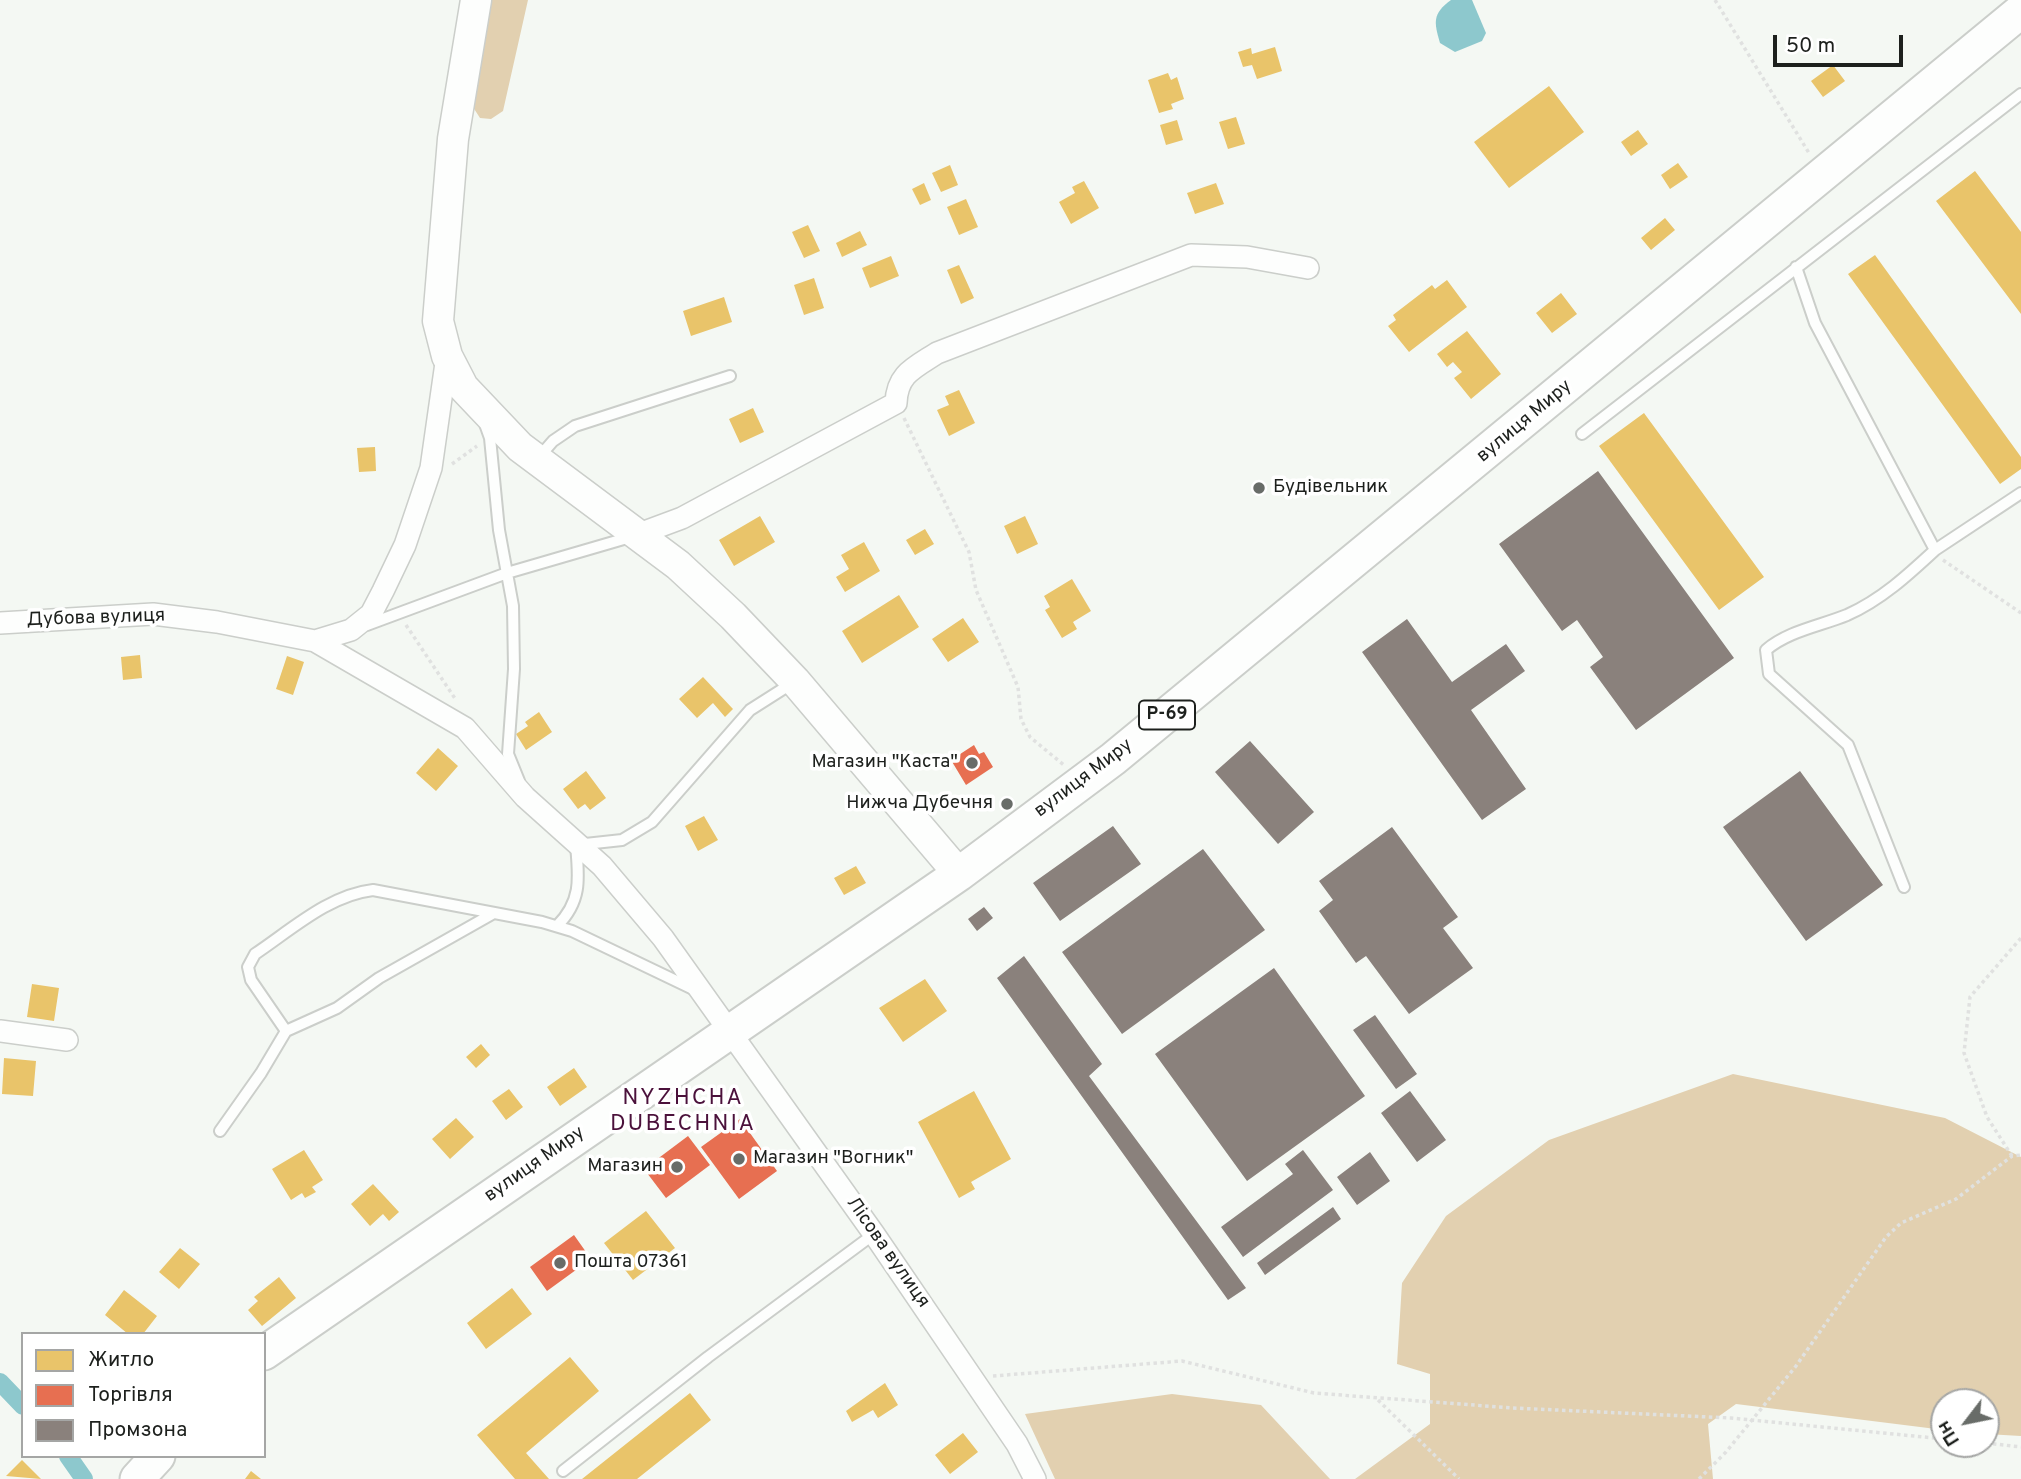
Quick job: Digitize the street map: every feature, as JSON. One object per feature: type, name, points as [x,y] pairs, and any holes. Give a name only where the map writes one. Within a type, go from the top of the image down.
[{"type":"main road","name":"вулиця Миру","points":[[266,1352],[959,874],[1084,780],[1293,613],[2021,11]]},
{"type":"street","points":[[476,0],[453,139],[438,321],[447,356],[463,387],[478,405],[537,459],[639,534],[705,590],[796,681],[959,874]]},
{"type":"street","points":[[639,534],[682,518],[897,403],[897,386],[908,372],[937,353],[1191,255],[1247,257],[1308,268]]},
{"type":"street","points":[[315,642],[351,630],[371,614],[405,545],[430,468],[447,356]]},
{"type":"street","name":"Дубова вулиця","points":[[0,623],[153,614],[217,622],[315,642]]},
{"type":"street","name":"Лісова вулиця","points":[[315,642],[465,728],[525,797],[602,866],[630,898],[732,1031],[874,1234],[1017,1444],[1035,1479]]},
{"type":"street","points":[[0,1031],[67,1040]]},
{"type":"lane","points":[[1582,434],[2021,94]]},
{"type":"lane","points":[[1796,267],[1815,323],[1935,550]]},
{"type":"lane","points":[[537,459],[553,441],[575,426],[730,376]]},
{"type":"lane","points":[[478,405],[490,438],[513,606],[514,669],[508,754],[525,797]]},
{"type":"lane","points":[[1904,887],[1847,745],[1769,674],[1766,650],[1776,641],[1849,614],[1891,590],[1935,550],[2021,493]]},
{"type":"lane","points":[[351,630],[507,573],[639,534]]},
{"type":"lane","points":[[556,926],[576,900],[579,881],[576,845],[622,840],[652,822],[750,710],[796,681]]},
{"type":"lane","points":[[286,1031],[251,980],[248,967],[255,954],[335,901],[356,892],[373,890],[556,926],[598,943],[705,995]]},
{"type":"lane","points":[[220,1131],[261,1073],[286,1031],[337,1008],[379,978],[494,913]]},
{"type":"lane","points":[[563,1471],[708,1357],[874,1234]]},
{"type":"path","points":[[1715,0],[1823,175]]},
{"type":"path","points":[[897,403],[968,552],[976,590],[1018,687],[1021,719],[1030,737],[1084,780]]},
{"type":"path","points":[[422,492],[454,462],[490,438]]},
{"type":"path","points":[[1935,550],[1948,566],[2021,613]]},
{"type":"path","points":[[399,614],[463,711]]},
{"type":"path","points":[[2012,1156],[1987,1117],[1964,1053],[1970,997],[2021,938]]},
{"type":"path","points":[[1699,1479],[1726,1452],[1749,1420],[1796,1366],[1886,1237],[1901,1223],[1956,1199],[2012,1156],[2021,1155]]},
{"type":"path","points":[[972,1378],[1182,1361],[1314,1393],[1749,1420],[1930,1438]]},
{"type":"path","points":[[1377,1399],[1459,1479]]},
{"type":"path","points":[[2000,1445],[2021,1447]]},
{"type":"shaded area","points":[[489,0],[528,0],[503,111],[491,119],[480,118],[471,104]]},
{"type":"shaded area","points":[[1733,1074],[1945,1118],[2021,1157],[2021,1436],[2000,1435],[2000,1388],[1930,1388],[1930,1428],[1736,1404],[1708,1424],[1713,1479],[1355,1479],[1430,1424],[1430,1374],[1397,1364],[1402,1283],[1446,1216],[1549,1140]]},
{"type":"shaded area","points":[[1172,1394],[1261,1405],[1330,1479],[1055,1479],[1025,1414]]},
{"type":"water","points":[[1451,0],[1472,0],[1486,33],[1482,41],[1455,52],[1440,43],[1436,24],[1440,10]]},
{"type":"building: Житло","points":[[1275,47],[1282,71],[1257,79],[1252,65],[1243,67],[1238,52],[1251,48],[1252,54]]},
{"type":"building: Житло","points":[[1833,65],[1845,81],[1823,97],[1811,81]]},
{"type":"building: Житло","points":[[1168,73],[1171,80],[1177,77],[1184,99],[1171,104],[1173,109],[1159,113],[1148,80]]},
{"type":"building: Житло","points":[[1549,86],[1584,132],[1509,188],[1474,142]]},
{"type":"building: Житло","points":[[1236,117],[1245,144],[1228,149],[1219,122]]},
{"type":"building: Житло","points":[[1177,120],[1183,140],[1166,145],[1160,125]]},
{"type":"building: Житло","points":[[1638,130],[1648,144],[1631,156],[1621,142]]},
{"type":"building: Житло","points":[[1678,163],[1688,177],[1670,189],[1661,175]]},
{"type":"building: Житло","points":[[950,165],[958,185],[941,192],[932,173]]},
{"type":"building: Житло","points":[[1975,171],[2021,232],[2021,314],[1936,201]]},
{"type":"building: Житло","points":[[1084,181],[1099,208],[1071,224],[1059,202],[1075,193],[1072,187]]},
{"type":"building: Житло","points":[[924,183],[931,200],[920,205],[912,189]]},
{"type":"building: Житло","points":[[1216,183],[1224,204],[1195,214],[1187,193]]},
{"type":"building: Житло","points":[[966,199],[978,227],[959,235],[947,207]]},
{"type":"building: Житло","points":[[1665,218],[1675,230],[1651,250],[1641,238]]},
{"type":"building: Житло","points":[[808,225],[820,251],[804,258],[792,232]]},
{"type":"building: Житло","points":[[860,231],[867,245],[842,257],[836,243]]},
{"type":"building: Житло","points":[[1875,255],[2021,457],[2021,469],[2000,484],[1848,274]]},
{"type":"building: Житло","points":[[891,256],[899,276],[870,288],[862,268]]},
{"type":"building: Житло","points":[[959,265],[974,298],[961,304],[947,270]]},
{"type":"building: Житло","points":[[814,278],[824,308],[804,315],[794,285]]},
{"type":"building: Житло","points":[[1447,280],[1467,307],[1409,352],[1388,326],[1396,320],[1393,315],[1432,285],[1435,289]]},
{"type":"building: Житло","points":[[1561,293],[1577,314],[1552,333],[1536,313]]},
{"type":"building: Житло","points":[[724,297],[732,322],[691,336],[683,311]]},
{"type":"building: Житло","points":[[1467,331],[1501,374],[1471,399],[1454,378],[1462,372],[1453,362],[1447,367],[1437,354]]},
{"type":"building: Житло","points":[[959,390],[975,423],[949,436],[937,410],[949,405],[945,396]]},
{"type":"building: Житло","points":[[753,408],[764,432],[740,443],[729,419]]},
{"type":"building: Житло","points":[[1644,413],[1764,577],[1719,610],[1599,446]]},
{"type":"building: Житло","points":[[375,447],[376,471],[359,472],[357,448]]},
{"type":"building: Житло","points":[[760,516],[775,542],[734,566],[719,540]]},
{"type":"building: Житло","points":[[1025,516],[1038,544],[1017,554],[1004,526]]},
{"type":"building: Житло","points":[[925,529],[934,544],[915,555],[906,540]]},
{"type":"building: Житло","points":[[864,542],[880,571],[845,592],[836,577],[849,569],[841,555]]},
{"type":"building: Житло","points":[[1072,579],[1091,611],[1073,622],[1077,629],[1062,638],[1045,610],[1050,607],[1044,596]]},
{"type":"building: Житло","points":[[899,595],[919,627],[862,663],[842,631]]},
{"type":"building: Житло","points":[[963,618],[979,642],[948,662],[932,639]]},
{"type":"building: Житло","points":[[140,655],[142,678],[123,680],[121,657]]},
{"type":"building: Житло","points":[[287,656],[304,662],[293,695],[276,689]]},
{"type":"building: Житло","points":[[703,677],[733,709],[725,717],[713,703],[697,718],[679,699]]},
{"type":"building: Житло","points":[[539,712],[552,732],[526,750],[516,734],[528,726],[525,722]]},
{"type":"building: Житло","points":[[438,748],[458,766],[436,791],[416,773]]},
{"type":"building: Житло","points":[[586,771],[606,798],[590,810],[585,804],[578,809],[563,789]]},
{"type":"building: Житло","points":[[704,816],[718,840],[698,851],[685,826]]},
{"type":"building: Житло","points":[[856,866],[866,883],[844,895],[834,878]]},
{"type":"building: Житло","points":[[925,979],[947,1011],[903,1042],[879,1008]]},
{"type":"building: Житло","points":[[32,984],[59,988],[54,1021],[27,1017]]},
{"type":"building: Житло","points":[[481,1044],[490,1055],[476,1068],[466,1057]]},
{"type":"building: Житло","points":[[4,1058],[36,1061],[33,1096],[2,1094]]},
{"type":"building: Житло","points":[[574,1068],[587,1087],[560,1106],[547,1087]]},
{"type":"building: Житло","points":[[509,1089],[523,1107],[506,1120],[492,1101]]},
{"type":"building: Житло","points":[[974,1091],[1011,1159],[971,1182],[975,1189],[959,1198],[918,1122]]},
{"type":"building: Житло","points":[[456,1118],[474,1137],[450,1159],[432,1139]]},
{"type":"building: Житло","points":[[304,1150],[323,1180],[312,1187],[316,1192],[305,1198],[302,1193],[291,1200],[272,1169]]},
{"type":"building: Житло","points":[[373,1184],[399,1212],[389,1221],[383,1214],[370,1226],[351,1204]]},
{"type":"building: Житло","points":[[646,1211],[675,1248],[633,1280],[604,1243]]},
{"type":"building: Житло","points":[[180,1248],[200,1264],[179,1289],[159,1272]]},
{"type":"building: Житло","points":[[279,1277],[296,1298],[262,1326],[248,1310],[258,1301],[254,1297]]},
{"type":"building: Житло","points":[[512,1288],[532,1314],[486,1349],[467,1323]]},
{"type":"building: Житло","points":[[124,1290],[157,1316],[145,1332],[126,1332],[105,1315]]},
{"type":"building: Житло","points":[[570,1357],[599,1391],[526,1453],[549,1479],[515,1479],[477,1435]]},
{"type":"building: Житло","points":[[885,1383],[898,1405],[878,1418],[873,1410],[852,1422],[846,1411]]},
{"type":"building: Житло","points":[[690,1393],[711,1420],[637,1479],[582,1479]]},
{"type":"building: Житло","points":[[963,1433],[978,1452],[950,1474],[935,1455]]},
{"type":"building: Житло","points":[[22,1460],[41,1479],[6,1476]]},
{"type":"building: Житло","points":[[251,1471],[261,1479],[245,1479]]},
{"type":"building: Торгівля","name":"Магазин \"Каста\"","points":[[974,745],[979,754],[984,752],[993,767],[966,785],[951,760]]},
{"type":"building: Торгівля","name":"Магазин \"Вогник\"","points":[[740,1119],[777,1171],[739,1199],[701,1147]]},
{"type":"building: Торгівля","name":"Магазин","points":[[688,1136],[710,1165],[666,1198],[644,1169]]},
{"type":"building: Торгівля","name":"Пошта 07361","points":[[574,1235],[591,1259],[547,1291],[530,1267]]},
{"type":"building: Промзона","points":[[1598,471],[1734,658],[1636,730],[1590,667],[1603,657],[1577,620],[1562,631],[1499,544]]},
{"type":"building: Промзона","points":[[1407,619],[1452,682],[1506,644],[1525,671],[1471,710],[1526,789],[1482,820],[1362,652]]},
{"type":"building: Промзона","points":[[1250,741],[1314,812],[1278,844],[1215,772]]},
{"type":"building: Промзона","points":[[1800,771],[1883,885],[1806,941],[1723,827]]},
{"type":"building: Промзона","points":[[1113,826],[1141,864],[1060,921],[1033,883]]},
{"type":"building: Промзона","points":[[1392,827],[1458,917],[1443,928],[1473,968],[1409,1014],[1366,956],[1356,963],[1319,911],[1333,900],[1319,881]]},
{"type":"building: Промзона","points":[[1203,849],[1265,930],[1122,1034],[1062,952]]},
{"type":"building: Промзона","points":[[984,907],[993,918],[977,931],[968,919]]},
{"type":"building: Промзона","points":[[1024,956],[1102,1064],[1089,1076],[1246,1288],[1228,1300],[997,978]]},
{"type":"building: Промзона","points":[[1274,968],[1365,1096],[1247,1181],[1155,1054]]},
{"type":"building: Промзона","points":[[1375,1015],[1417,1074],[1396,1089],[1353,1030]]},
{"type":"building: Промзона","points":[[1410,1091],[1446,1140],[1417,1162],[1381,1113]]},
{"type":"building: Промзона","points":[[1303,1150],[1333,1190],[1243,1257],[1221,1227],[1293,1174],[1285,1164]]},
{"type":"building: Промзона","points":[[1370,1152],[1390,1181],[1357,1205],[1337,1177]]},
{"type":"building: Промзона","points":[[1333,1207],[1341,1219],[1265,1275],[1257,1263]]},
{"type":"waterway","points":[[0,1382],[21,1404]]},
{"type":"waterway","points":[[69,1458],[84,1479]]},
{"type":"place","name":"Будівельник","points":[[1259,488]]},
{"type":"place","name":"Магазин \"Каста\"","points":[[972,763]]},
{"type":"place","name":"Нижча Дубечня","points":[[1007,804]]},
{"type":"place","name":"Магазин \"Вогник\"","points":[[739,1159]]},
{"type":"place","name":"Магазин","points":[[677,1167]]},
{"type":"place","name":"Пошта 07361","points":[[560,1263]]},
{"type":"district","name":"NYZHCHA DUBECHNIA","points":[[683,1112]]}]
